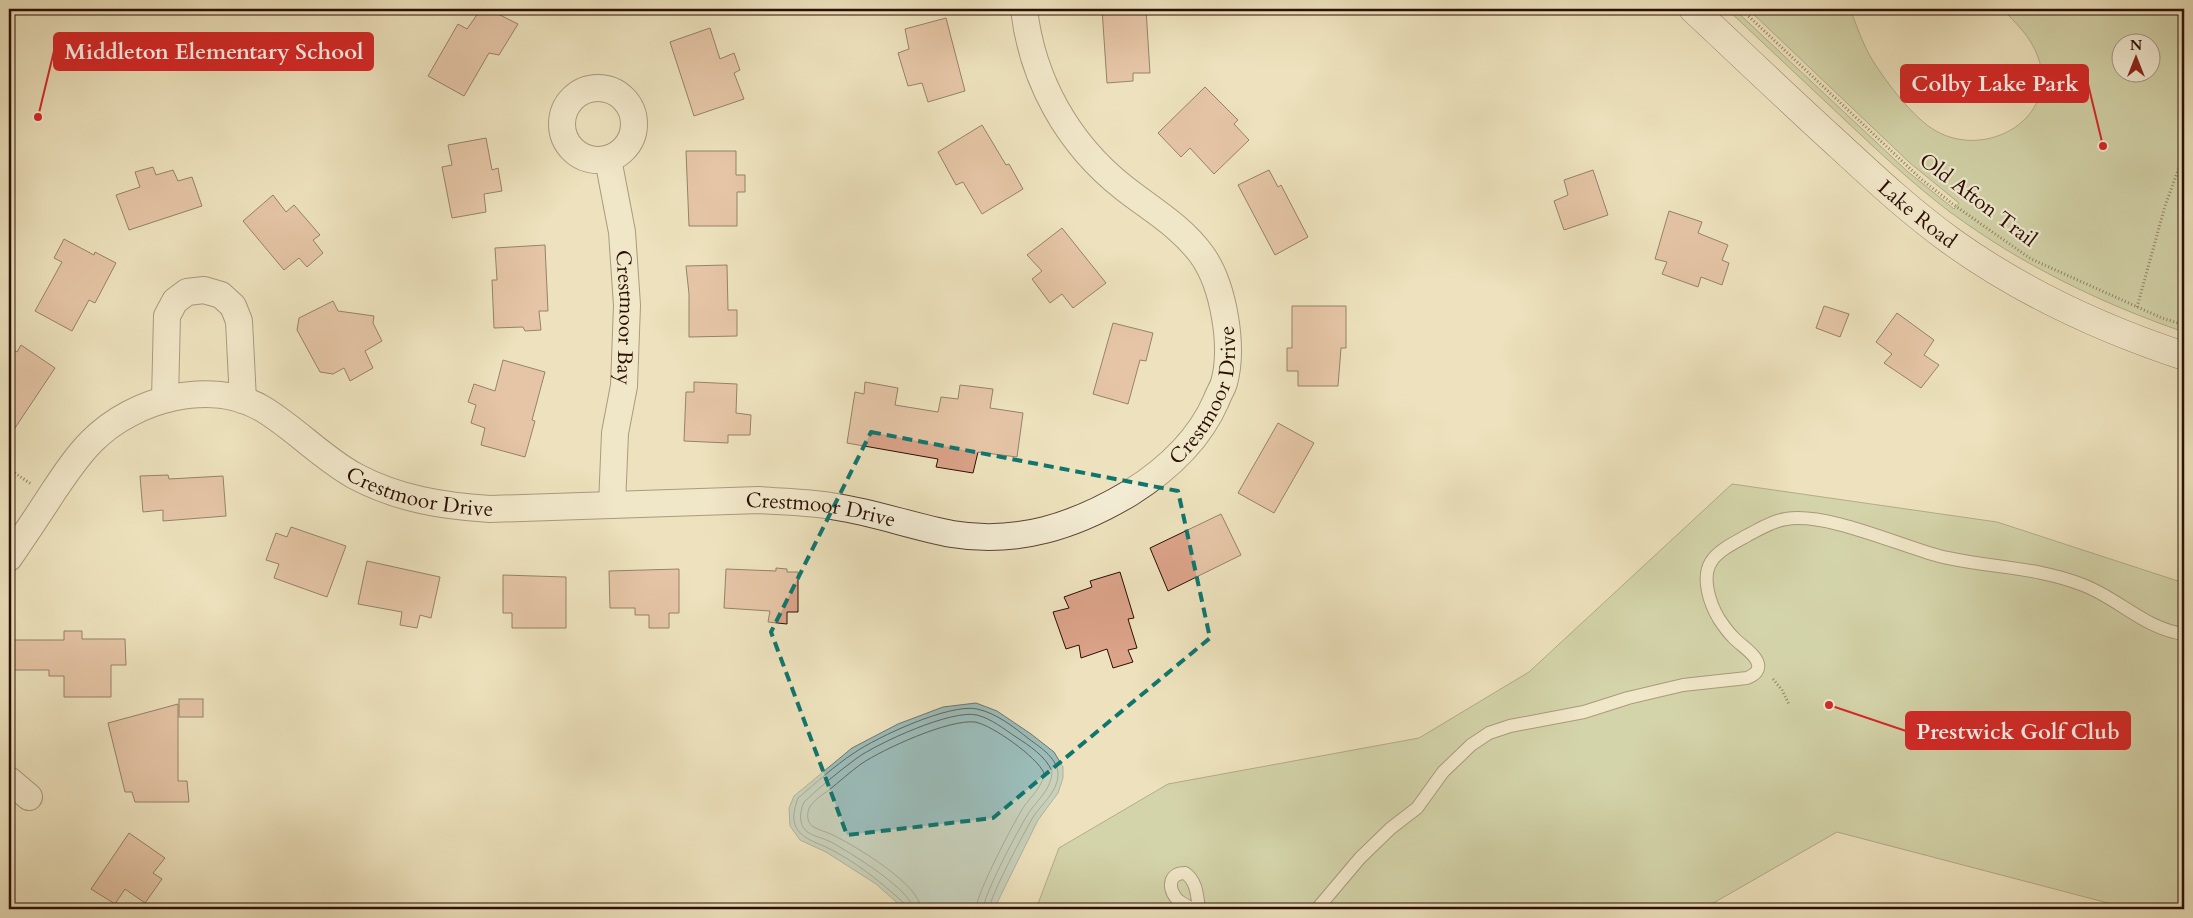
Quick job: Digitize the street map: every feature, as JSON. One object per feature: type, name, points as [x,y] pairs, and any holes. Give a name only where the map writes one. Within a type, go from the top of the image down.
[{"type":"street","name":"Crestmoor Drive","points":[[9,558],[70,468],[93,440],[117,421],[165,399],[191,395],[243,400],[263,409],[355,476],[417,500],[455,507],[490,509],[750,500],[798,502],[836,507],[952,534],[982,537],[1042,532],[1074,522],[1105,508],[1164,468],[1191,441],[1210,414],[1224,382],[1228,348],[1224,314],[1216,284],[1204,259],[1188,238],[1167,219],[1122,186],[1086,153],[1063,122],[1045,90],[1034,56],[1024,9]]},
{"type":"street","name":"Lake Road","points":[[1693,9],[1878,182],[1951,241],[2014,282],[2072,312],[2113,331],[2184,356]]},
{"type":"street","name":"Crestmoor Bay","points":[[608,160],[622,232],[627,305],[624,386],[616,433],[612,505]]},
{"type":"street","points":[[165,399],[167,316],[175,301],[187,292],[204,290],[221,295],[233,306],[239,321],[243,400]]},
{"type":"street","points":[[9,780],[29,797]]},
{"type":"lane","points":[[1317,909],[1360,858],[1391,828],[1417,808],[1443,772],[1471,745],[1489,733],[1510,726],[1584,712],[1628,698],[1683,685],[1748,678],[1755,675],[1758,668],[1753,655],[1732,637],[1719,618],[1711,601],[1707,585],[1708,571],[1711,562],[1718,554],[1769,524],[1793,518],[1807,519],[1848,527],[1940,556],[2032,570],[2086,586],[2136,616],[2163,629],[2184,634]]},
{"type":"lane","points":[[1193,909],[1177,899],[1172,890],[1171,881],[1173,876],[1178,873],[1186,873],[1191,877],[1196,890],[1199,909]]},
{"type":"path","name":"Old Afton Trail","points":[[1741,9],[1921,179],[2031,260],[2137,307],[2184,325]]},
{"type":"path","points":[[2137,307],[2165,206],[2184,154]]},
{"type":"path","points":[[9,469],[23,479]]},
{"type":"path","points":[[1758,668],[1776,682],[1789,704]]},
{"type":"highlighted area","points":[[871,432],[1178,491],[1210,638],[993,818],[847,835],[771,632]]},
{"type":"green space","points":[[1727,9],[1734,9],[1907,171],[1954,209],[1959,203],[1910,163],[1748,9],[1850,9],[1873,61],[1893,89],[1918,118],[1936,131],[1956,139],[1977,140],[1996,136],[2014,128],[2029,115],[2039,98],[2042,79],[2038,57],[2018,25],[2002,9],[2184,9],[2184,332],[2092,295],[2062,281],[2005,249],[1936,201],[1896,168]]},
{"type":"green space","points":[[1732,484],[1997,522],[2184,583],[2184,909],[2131,909],[1837,832],[1703,909],[1036,909],[1059,848],[1168,784],[1419,738],[1529,672]]},
{"type":"water","points":[[2184,171],[2184,233],[2178,210],[2178,202]]},
{"type":"water","points":[[976,703],[997,711],[1031,734],[1054,752],[1063,767],[1063,778],[1058,793],[1038,820],[994,909],[904,909],[876,884],[826,852],[800,840],[790,826],[789,808],[794,796],[852,748],[898,724],[943,707]]},
{"type":"building","points":[[481,9],[488,9],[518,24],[499,55],[489,53],[464,96],[428,76],[458,24],[467,29]]},
{"type":"building","points":[[1102,9],[1146,9],[1150,73],[1133,73],[1133,81],[1107,83]]},
{"type":"building","points":[[946,18],[965,91],[928,102],[922,83],[908,86],[898,53],[909,49],[905,29]]},
{"type":"building","points":[[710,28],[720,59],[734,53],[740,70],[734,73],[744,99],[694,116],[670,42]]},
{"type":"building","points":[[1205,87],[1238,120],[1234,124],[1249,140],[1214,174],[1190,148],[1181,157],[1158,133]]},
{"type":"building","points":[[982,125],[1006,165],[1009,164],[1023,189],[982,214],[963,182],[956,185],[938,152]]},
{"type":"building","points":[[486,138],[492,170],[498,168],[502,191],[484,194],[486,212],[452,218],[442,167],[452,165],[448,145]]},
{"type":"building","points":[[686,151],[736,151],[736,175],[745,175],[745,192],[737,192],[737,226],[689,226]]},
{"type":"building","points":[[153,167],[156,175],[173,170],[178,181],[192,177],[202,206],[129,230],[116,195],[140,187],[135,172]]},
{"type":"building","points":[[1269,170],[1278,187],[1281,185],[1308,237],[1275,255],[1238,185]]},
{"type":"building","points":[[1593,170],[1608,215],[1564,230],[1554,201],[1568,195],[1564,180]]},
{"type":"building","points":[[273,195],[286,212],[294,205],[320,235],[313,240],[323,253],[307,267],[299,258],[284,270],[243,221]]},
{"type":"building","points":[[1669,211],[1702,222],[1698,233],[1728,245],[1722,260],[1729,263],[1722,285],[1701,277],[1698,287],[1662,274],[1667,262],[1655,259]]},
{"type":"building","points":[[1062,228],[1106,283],[1073,308],[1062,294],[1050,303],[1032,279],[1042,271],[1027,255]]},
{"type":"building","points":[[64,239],[94,255],[95,252],[116,263],[95,303],[89,300],[72,331],[35,311],[62,262],[54,258]]},
{"type":"building","points":[[545,245],[548,311],[539,311],[541,330],[525,331],[523,327],[494,328],[492,280],[497,280],[495,248]]},
{"type":"building","points":[[727,265],[728,310],[737,310],[737,336],[689,337],[689,294],[686,266]]},
{"type":"building","points":[[333,301],[338,311],[374,316],[373,323],[382,341],[365,351],[373,368],[350,381],[344,368],[333,374],[320,372],[297,330],[299,318]]},
{"type":"building","points":[[1292,306],[1346,306],[1346,348],[1341,348],[1338,386],[1298,386],[1298,371],[1287,371],[1287,348],[1292,348]]},
{"type":"building","points":[[1824,306],[1849,314],[1840,337],[1816,328]]},
{"type":"building","points":[[1897,313],[1934,340],[1924,355],[1939,365],[1921,388],[1884,363],[1892,354],[1876,342]]},
{"type":"building","points":[[1113,323],[1153,333],[1146,361],[1140,360],[1128,404],[1093,394]]},
{"type":"building","points":[[21,345],[55,368],[9,437],[9,347],[17,352]]},
{"type":"building","points":[[503,360],[545,372],[532,420],[535,421],[525,457],[481,445],[485,428],[471,423],[476,405],[468,402],[474,384],[495,391]]},
{"type":"building","points":[[694,382],[737,384],[736,413],[751,415],[750,435],[728,435],[728,443],[684,441],[686,392],[694,392]]},
{"type":"building","points":[[865,382],[898,388],[895,405],[938,412],[941,397],[958,399],[960,385],[993,389],[990,408],[1023,413],[1017,457],[978,452],[973,473],[936,467],[938,459],[847,443],[855,392],[864,394]]},
{"type":"building","points":[[1278,423],[1314,443],[1274,513],[1238,493]]},
{"type":"building","points":[[168,475],[169,479],[223,476],[226,516],[163,521],[163,510],[143,512],[140,476]]},
{"type":"building","points":[[1221,514],[1241,555],[1168,591],[1150,548]]},
{"type":"building","points":[[291,527],[346,546],[327,597],[274,578],[279,564],[266,560],[276,533],[287,537]]},
{"type":"building","points":[[367,561],[440,577],[431,618],[420,615],[417,628],[400,625],[402,612],[358,604]]},
{"type":"building","points":[[776,568],[787,569],[787,572],[798,572],[798,612],[787,612],[787,624],[768,622],[770,611],[724,608],[726,569],[776,571]]},
{"type":"building","points":[[679,569],[679,613],[669,613],[669,628],[649,628],[649,615],[635,615],[635,608],[610,608],[609,571]]},
{"type":"building","points":[[1120,572],[1134,618],[1128,619],[1137,648],[1128,650],[1133,662],[1113,668],[1107,649],[1081,658],[1079,645],[1066,649],[1053,612],[1069,608],[1064,597],[1092,587],[1090,581]]},
{"type":"building","points":[[503,575],[566,577],[566,628],[512,628],[512,613],[503,613]]},
{"type":"building","points":[[64,631],[82,631],[82,639],[125,639],[126,665],[111,665],[111,697],[64,697],[64,676],[49,676],[49,670],[9,670],[9,640],[64,640]]},
{"type":"building","points":[[179,699],[203,699],[203,717],[179,717]]},
{"type":"building","points":[[178,704],[178,781],[187,781],[189,802],[135,802],[132,792],[125,792],[108,723]]},
{"type":"building","points":[[129,833],[165,858],[153,873],[162,879],[145,903],[125,889],[115,904],[91,889]]},
{"type":"place","name":"Middleton Elementary School","points":[[38,117]]},
{"type":"place","name":"Colby Lake Park","points":[[2103,146]]},
{"type":"place","name":"Prestwick Golf Club","points":[[1829,705]]}]
